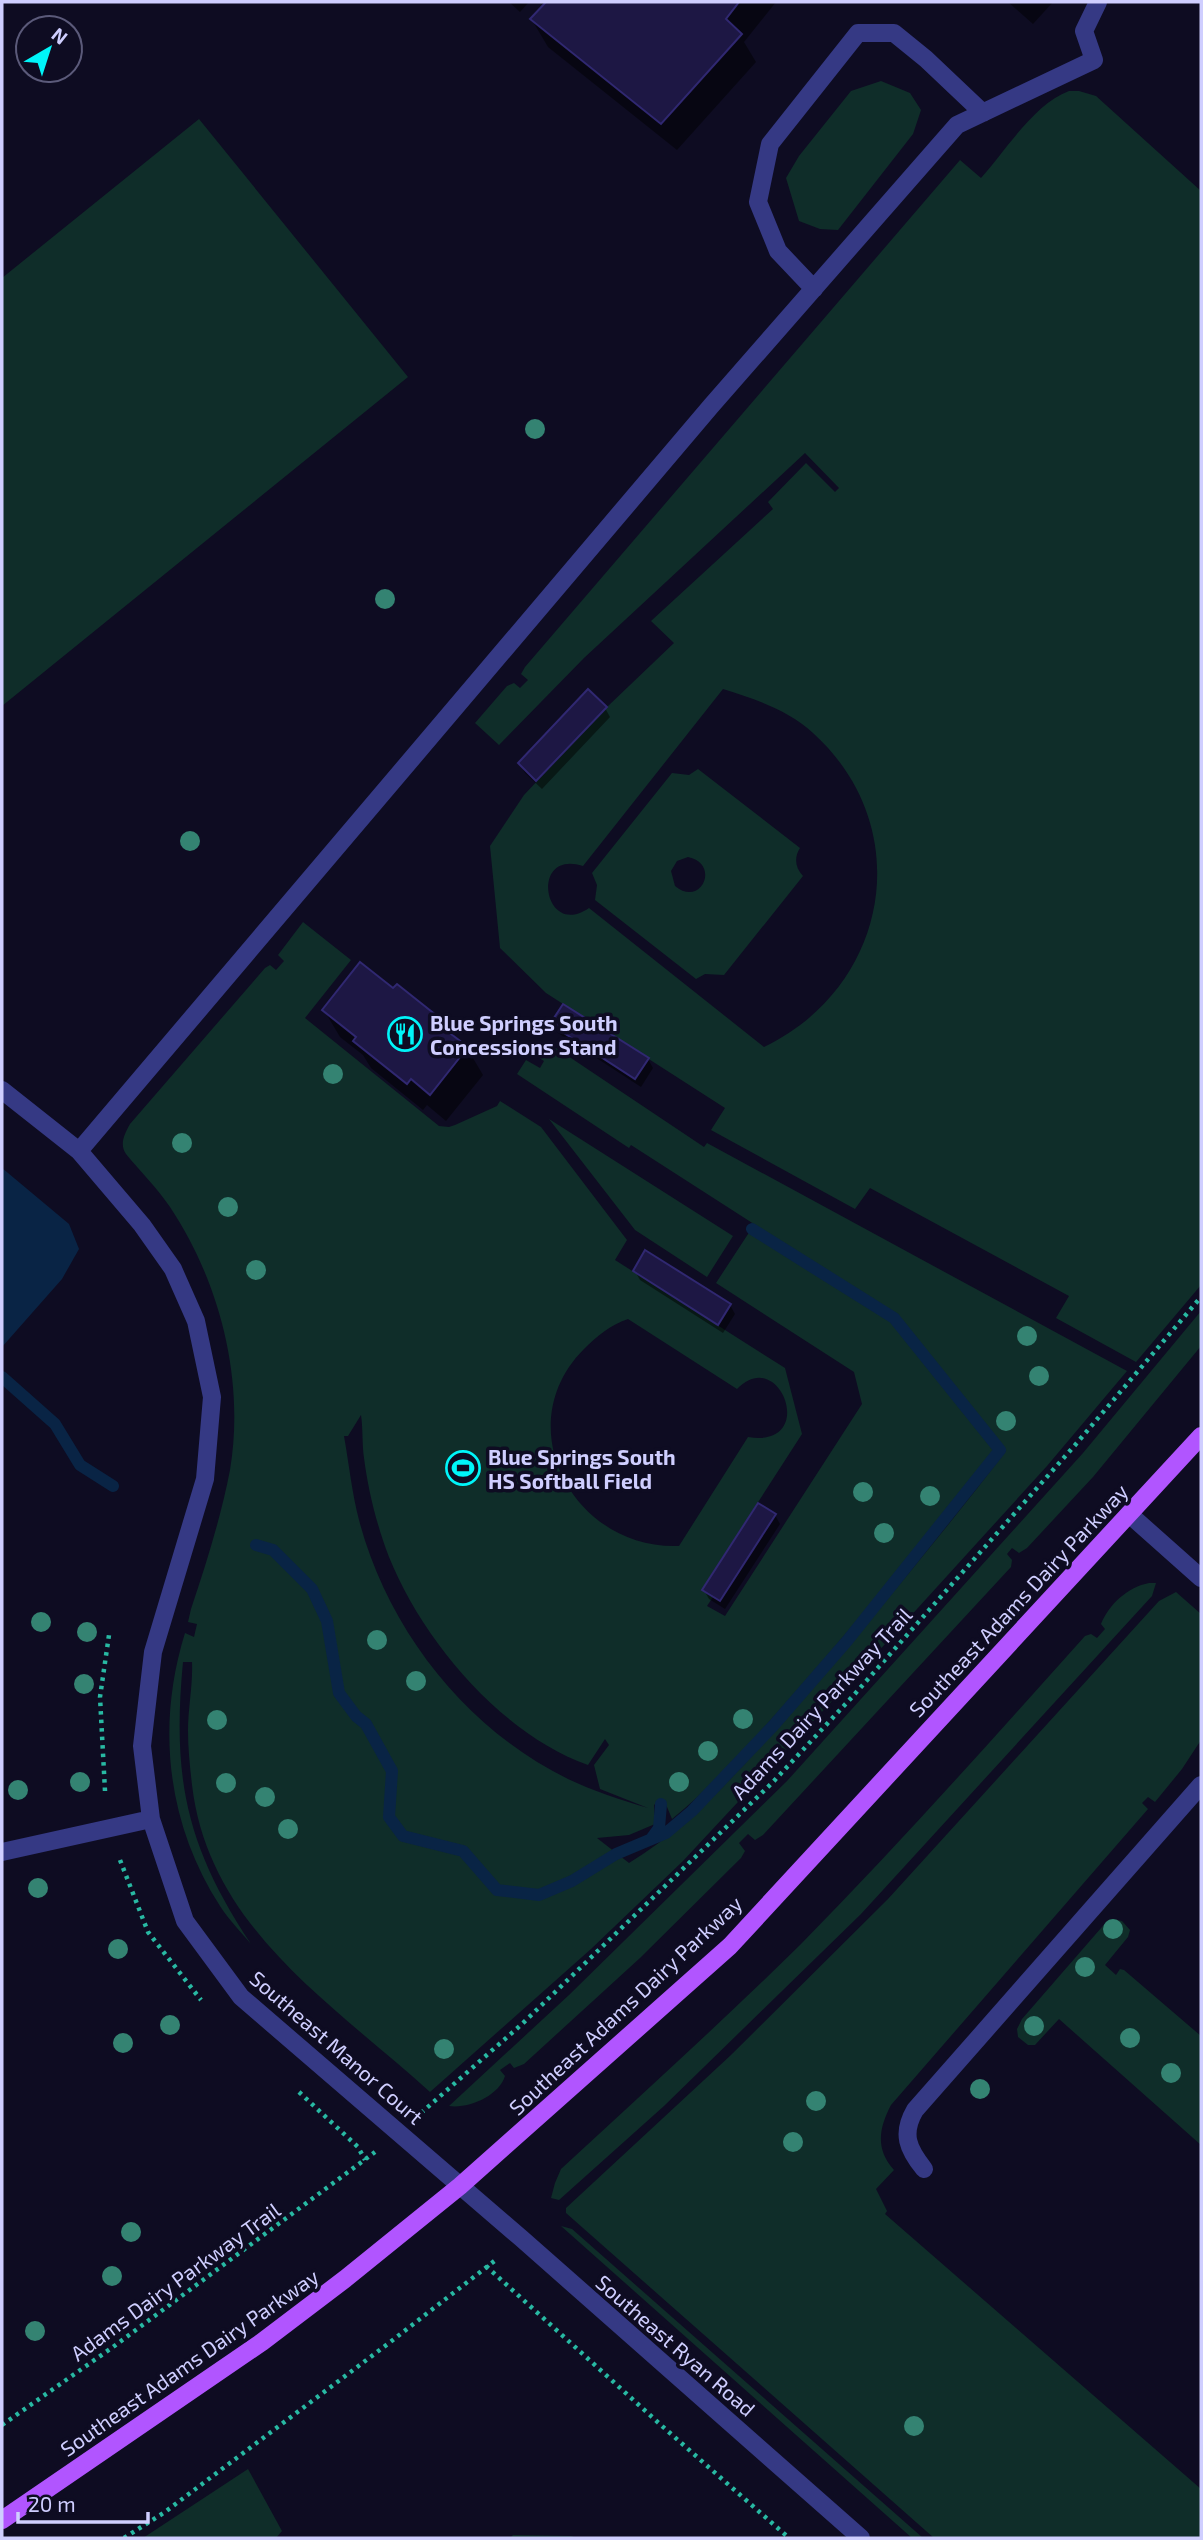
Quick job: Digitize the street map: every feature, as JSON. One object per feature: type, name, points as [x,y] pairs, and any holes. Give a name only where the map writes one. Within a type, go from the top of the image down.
[{"type":"main road","name":"Southeast Adams Dairy Parkway","points":[[2,2520],[262,2342],[345,2279],[460,2186],[730,1946],[1201,1436]]},
{"type":"street","points":[[79,1151],[711,406],[957,125],[1094,60],[1084,31],[1098,2]]},
{"type":"street","points":[[814,289],[778,251],[758,202],[770,144],[858,33],[894,33],[983,113]]},
{"type":"street","name":"Southeast Manor Court","points":[[2,1090],[79,1151],[142,1225],[173,1269],[196,1321],[212,1397],[205,1479],[153,1652],[142,1746],[151,1819],[185,1921],[241,1997],[460,2186]]},
{"type":"street","points":[[1129,1514],[1201,1578]]},
{"type":"street","points":[[925,2169],[913,2155],[907,2137],[907,2124],[915,2110],[1201,1785]]},
{"type":"street","points":[[2,1852],[151,1819]]},
{"type":"street","name":"Southeast Ryan Road","points":[[460,2186],[861,2538]]},
{"type":"path","name":"Adams Dairy Parkway Trail","points":[[435,2101],[522,2024],[773,1782],[987,1545],[1201,1297]]},
{"type":"path","points":[[1132,1367],[1139,1370]]},
{"type":"path","points":[[104,1791],[100,1697],[109,1635]]},
{"type":"path","name":"Adams Dairy Parkway Trail","points":[[2,2425],[113,2347],[365,2160]]},
{"type":"path","points":[[124,2538],[165,2512],[497,2259]]},
{"type":"path","points":[[486,2266],[789,2538]]},
{"type":"green space","points":[[881,81],[910,93],[921,110],[913,134],[838,230],[820,229],[799,221],[786,178],[799,156],[851,91]]},
{"type":"green space","points":[[1069,91],[1096,96],[1201,191],[1201,1285],[1136,1362],[1056,1318],[1069,1296],[870,1188],[855,1209],[711,1130],[725,1108],[546,993],[500,948],[490,846],[524,795],[607,707],[674,643],[651,621],[773,509],[768,502],[806,463],[835,492],[839,488],[805,453],[584,658],[499,745],[475,723],[507,686],[514,683],[520,688],[528,680],[521,674],[525,667],[960,160],[981,178],[1032,117],[1056,97]],"holes":[[[723,689],[771,706],[813,733],[846,771],[867,814],[877,858],[875,903],[862,946],[839,986],[806,1020],[764,1047],[589,908],[573,915],[561,912],[553,904],[549,892],[549,880],[555,869],[566,864],[583,866]]]},
{"type":"green space","points":[[199,119],[408,377],[2,706],[2,278]]},
{"type":"green space","points":[[698,769],[800,848],[796,862],[803,876],[724,975],[705,974],[696,979],[595,900],[597,885],[592,873],[672,773],[689,775]],"holes":[[[688,857],[698,861],[704,868],[705,875],[699,888],[693,892],[675,886],[671,871],[677,861]]]},
{"type":"green space","points":[[303,922],[351,960],[305,1018],[439,1126],[455,1125],[497,1106],[500,1101],[541,1127],[627,1240],[615,1260],[785,1368],[802,1434],[702,1589],[713,1597],[707,1606],[725,1616],[862,1404],[854,1372],[716,1283],[750,1231],[892,1320],[994,1451],[838,1643],[744,1750],[702,1793],[672,1819],[665,1802],[659,1801],[654,1805],[655,1824],[629,1835],[597,1838],[629,1863],[679,1827],[747,1761],[885,1602],[1006,1451],[898,1318],[888,1310],[631,1145],[629,1148],[517,1074],[526,1060],[540,1068],[544,1061],[531,1053],[535,1046],[540,1049],[556,1048],[704,1147],[707,1143],[1127,1371],[1047,1466],[683,1861],[591,1949],[430,2092],[281,1959],[249,1922],[223,1881],[203,1836],[192,1785],[188,1731],[192,1662],[183,1662],[180,1703],[180,1741],[188,1810],[211,1875],[251,1944],[224,1911],[202,1875],[188,1842],[172,1774],[169,1739],[176,1668],[185,1633],[194,1637],[197,1624],[188,1622],[213,1540],[230,1470],[234,1401],[224,1333],[203,1267],[170,1207],[126,1154],[123,1142],[130,1124],[265,968],[270,965],[276,970],[284,961],[278,955]],"holes":[[[628,1319],[737,1389],[753,1379],[767,1379],[778,1388],[785,1401],[787,1415],[782,1428],[770,1437],[748,1437],[679,1546],[642,1542],[609,1528],[582,1506],[563,1478],[553,1446],[552,1413],[562,1380],[584,1349],[610,1328]],[[361,1415],[368,1483],[389,1557],[422,1621],[444,1652],[496,1708],[556,1751],[588,1765],[605,1739],[609,1745],[594,1765],[600,1789],[648,1808],[568,1779],[531,1758],[496,1733],[436,1672],[411,1637],[390,1600],[372,1561],[359,1520],[344,1436],[348,1436]]]},
{"type":"green space","points":[[549,1119],[733,1236],[707,1277],[635,1230]]},
{"type":"green space","points":[[1201,1311],[1201,1346],[1093,1477],[1027,1548],[1019,1553],[1012,1548],[1007,1554],[1012,1560],[1011,1567],[763,1835],[755,1840],[748,1834],[739,1843],[745,1851],[741,1858],[640,1958],[524,2064],[514,2068],[510,2063],[500,2070],[505,2076],[496,2090],[482,2100],[449,2106],[569,1995],[787,1781],[1083,1453]]},
{"type":"green space","points":[[1156,1583],[1152,1596],[861,1914],[664,2106],[559,2200],[551,2198],[561,2169],[801,1944],[980,1753],[1085,1636],[1091,1634],[1097,1638],[1105,1629],[1101,1624],[1114,1603],[1134,1588]]},
{"type":"green space","points":[[1176,1592],[1201,1614],[1201,1740],[1155,1802],[1148,1797],[1142,1803],[1148,1809],[891,2105],[881,2138],[884,2154],[894,2170],[876,2189],[887,2211],[885,2214],[1201,2489],[1201,2538],[934,2538],[566,2213],[566,2208],[731,2055],[888,1899],[1159,1601]]},
{"type":"green space","points":[[1108,1920],[1122,1921],[1130,1930],[1128,1937],[1105,1965],[1116,1975],[1120,1969],[1124,1970],[1201,2036],[1201,2145],[1059,2019],[1035,2045],[1028,2045],[1018,2037],[1017,2029],[1022,2019]]},
{"type":"green space","points":[[561,2226],[572,2229],[923,2538],[912,2538]]},
{"type":"green space","points":[[248,2469],[282,2531],[276,2538],[143,2538]]},
{"type":"green space","points":[[513,2535],[571,2536],[577,2538],[510,2538]]},
{"type":"water","points":[[2,1168],[69,1224],[79,1249],[62,1279],[2,1347]]},
{"type":"building","points":[[546,2],[739,2],[726,19],[742,34],[661,124],[530,19]]},
{"type":"building","points":[[588,689],[607,707],[536,781],[518,763]]},
{"type":"building","points":[[360,962],[393,988],[397,984],[451,1027],[447,1031],[468,1047],[430,1095],[411,1079],[407,1084],[353,1041],[356,1037],[322,1010]]},
{"type":"building","points":[[563,1004],[649,1058],[635,1079],[550,1024]]},
{"type":"building","points":[[645,1250],[731,1304],[718,1325],[633,1271]]},
{"type":"building","points":[[758,1503],[776,1514],[720,1601],[702,1590]]},
{"type":"waterway","points":[[256,1545],[273,1550],[312,1589],[327,1621],[339,1693],[356,1716],[366,1724],[392,1771],[389,1817],[403,1836],[463,1851],[497,1890],[539,1895],[572,1881],[616,1854],[666,1833],[692,1811],[773,1726],[847,1641],[1000,1450],[894,1318],[752,1229]]},
{"type":"waterway","points":[[2,1377],[55,1424],[80,1465],[113,1486]]},
{"type":"waterway","points":[[651,1839],[659,1828],[661,1804]]},
{"type":"place","name":"Blue Springs South Concessions Stand","points":[[405,1034]]},
{"type":"place","name":"Blue Springs South HS Softball Field","points":[[463,1468]]}]
